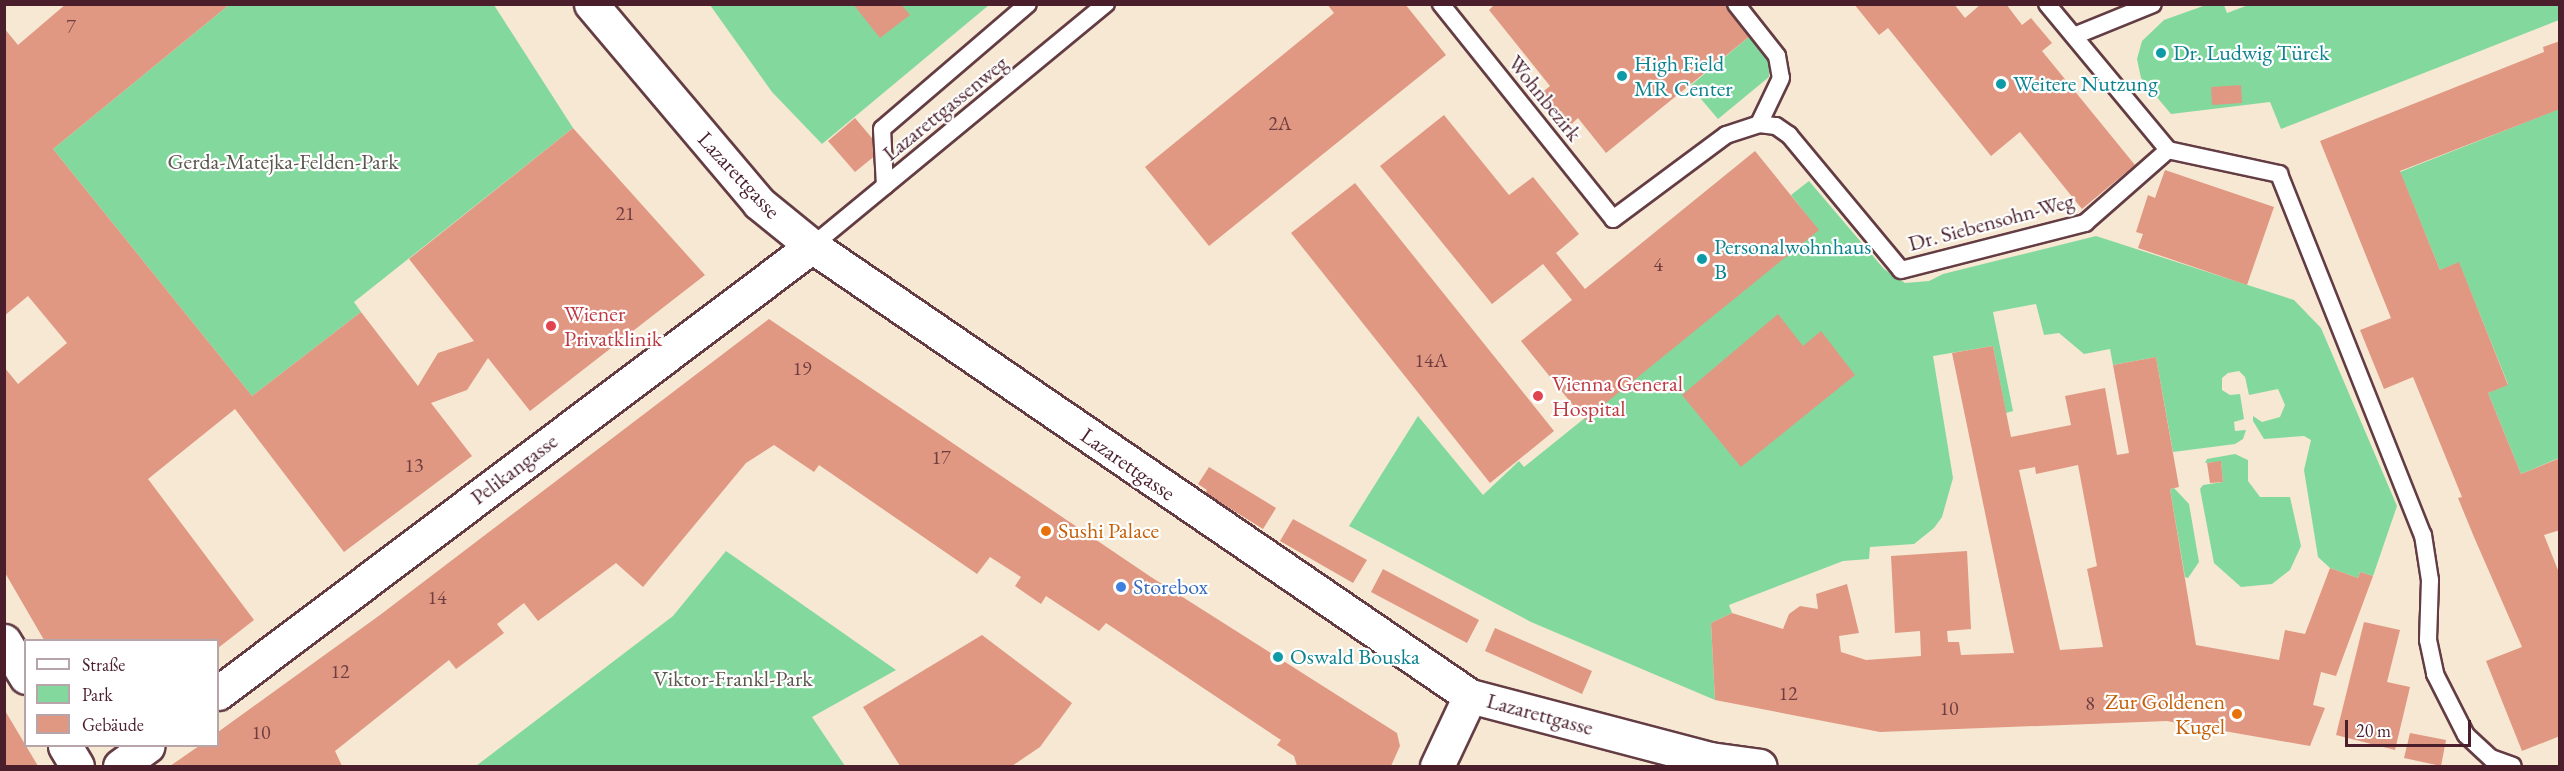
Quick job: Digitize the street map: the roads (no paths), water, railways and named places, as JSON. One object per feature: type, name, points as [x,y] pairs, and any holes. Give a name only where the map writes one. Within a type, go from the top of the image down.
[{"type":"main road","name":"Lazarettgasse","points":[[591,4],[759,203],[812,246],[1470,696],[1710,759],[1760,766]]},
{"type":"main road","name":"Pelikangasse","points":[[219,692],[812,246]]},
{"type":"main road","points":[[4,641],[24,674]]},
{"type":"main road","points":[[1437,766],[1470,696]]},
{"type":"main road","points":[[66,747],[77,766]]},
{"type":"main road","points":[[120,766],[147,747]]},
{"type":"lane","points":[[885,186],[882,129],[1028,4]]},
{"type":"lane","name":"Lazarettgassenweg","points":[[812,246],[1106,4]]},
{"type":"lane","name":"Wohnbezirk","points":[[1441,4],[1613,219],[1726,135],[1759,124]]},
{"type":"lane","points":[[1736,4],[1777,56],[1780,78],[1759,124]]},
{"type":"lane","points":[[2047,4],[2168,150],[2279,174],[2423,535],[2430,580],[2428,640],[2435,674],[2466,735],[2491,758],[2512,766]]},
{"type":"lane","points":[[2074,36],[2152,4]]},
{"type":"lane","name":"Dr. Siebensohn-Weg","points":[[1759,124],[1776,126],[1789,135],[1901,270],[2085,224],[2168,150]]},
{"type":"place","name":"Dr. Ludwig Türck","points":[[2161,53]]},
{"type":"place","name":"High Field MR Center","points":[[1622,76]]},
{"type":"place","name":"Weitere Nutzung","points":[[2001,84]]},
{"type":"place","name":"Personalwohnhaus B","points":[[1702,259]]},
{"type":"place","name":"Wiener Privatklinik","points":[[551,326]]},
{"type":"place","name":"Vienna General Hospital","points":[[1538,396]]},
{"type":"place","name":"Sushi Palace","points":[[1046,531]]},
{"type":"place","name":"Storebox","points":[[1121,587]]},
{"type":"place","name":"Oswald Bouska","points":[[1278,657]]},
{"type":"place","name":"Zur Goldenen Kugel","points":[[2237,714]]},
{"type":"park label","name":"Gerda-Matejka-Felden-Park","points":[[283,162]]},
{"type":"park label","name":"Viktor-Frankl-Park","points":[[733,679]]}]
